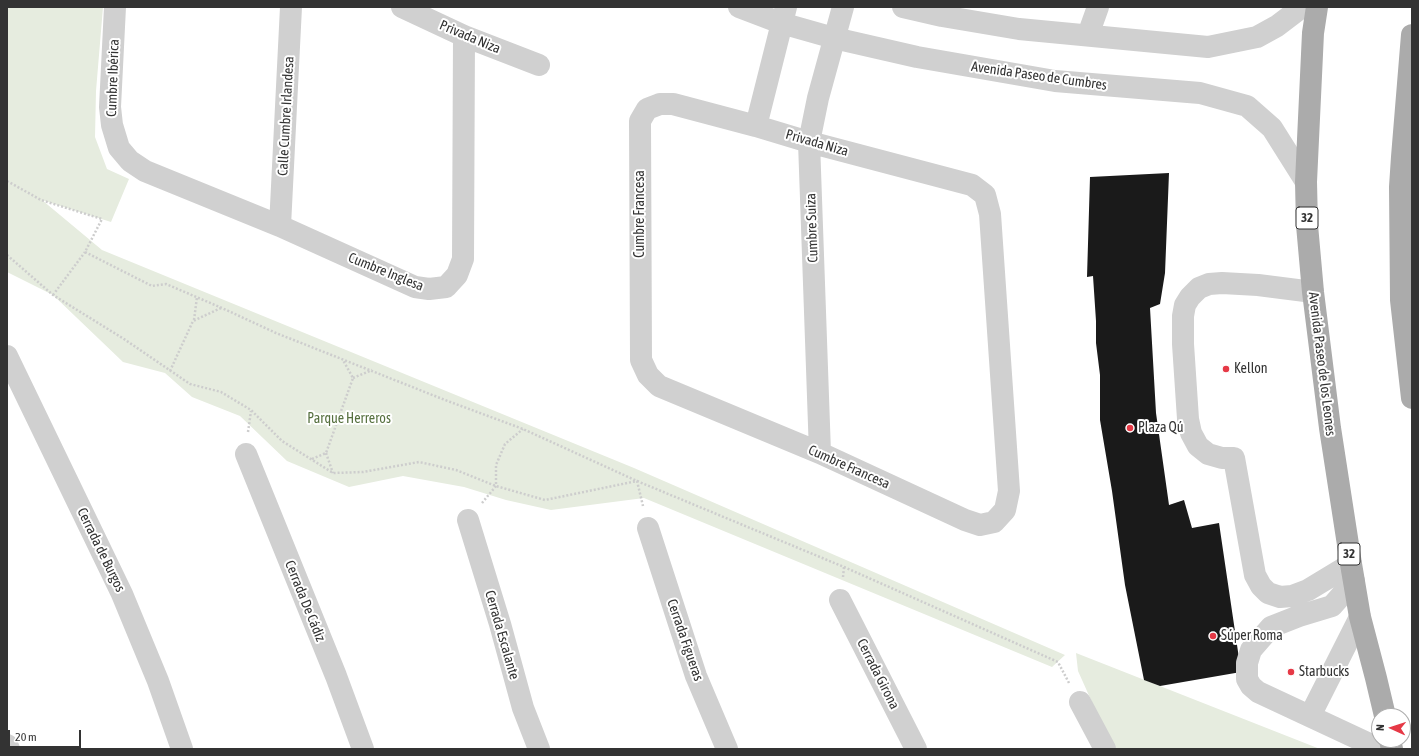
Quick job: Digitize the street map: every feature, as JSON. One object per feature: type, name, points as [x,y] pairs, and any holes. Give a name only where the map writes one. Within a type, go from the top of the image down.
[{"type":"main road","name":"Avenida Paseo de los Leones","points":[[1317,7],[1313,32],[1306,182],[1307,225],[1313,292],[1330,428],[1352,572],[1360,617],[1383,708]]},
{"type":"main road","points":[[1411,389],[1401,300],[1412,35]]},
{"type":"street","name":"Cumbre Ibérica","points":[[115,7],[110,107],[112,125],[119,148]]},
{"type":"street","name":"Calle Cumbre Irlandesa","points":[[280,226],[291,7]]},
{"type":"street","name":"Privada Niza","points":[[402,7],[464,36],[540,65]]},
{"type":"street","name":"Avenida Paseo de Cumbres","points":[[739,7],[784,15],[834,38],[917,57],[1055,81],[1200,94],[1247,106],[1272,128],[1306,182]]},
{"type":"street","name":"Cumbre Suiza","points":[[820,453],[809,142],[818,98],[843,7]]},
{"type":"street","points":[[903,7],[942,16],[1019,29],[1208,47],[1257,37],[1277,26],[1302,7]]},
{"type":"street","points":[[1088,35],[1098,7]]},
{"type":"street","points":[[756,126],[784,15]]},
{"type":"street","name":"Cumbre Inglesa","points":[[119,148],[130,161],[145,171],[280,226],[415,287],[429,289],[446,287],[457,275],[463,259],[464,36]]},
{"type":"street","name":"Privada Niza","points":[[647,110],[660,104],[673,104],[972,185],[985,196]]},
{"type":"street","name":"Cumbre Francesa","points":[[647,110],[640,121],[641,360],[648,375],[659,386],[820,453],[972,523],[980,525],[994,522],[1005,510],[1009,491],[990,214],[985,196]]},
{"type":"street","points":[[1313,292],[1252,284],[1222,283],[1210,284],[1200,288],[1190,297],[1185,305],[1183,330],[1185,396],[1188,419],[1198,446],[1208,454],[1222,458],[1234,458],[1255,575],[1261,586],[1268,593],[1280,597],[1292,596],[1352,572]]},
{"type":"street","name":"Cerrada de Burgos","points":[[7,356],[66,481],[122,594],[158,681],[182,749]]},
{"type":"street","name":"Cerrada De Cádiz","points":[[246,454],[336,676],[363,749]]},
{"type":"street","name":"Cerrada Escalante","points":[[468,520],[500,624],[523,708],[539,749]]},
{"type":"street","name":"Cerrada Figueras","points":[[648,528],[696,676],[727,749]]},
{"type":"street","points":[[1352,572],[1332,606],[1299,616],[1271,627],[1251,650],[1247,663],[1248,679],[1251,686],[1258,692],[1380,749]]},
{"type":"street","name":"Cerrada Girona","points":[[840,600],[916,749]]},
{"type":"street","points":[[1310,716],[1360,617]]},
{"type":"street","points":[[1080,702],[1105,749]]},
{"type":"street","points":[[7,745],[9,749]]},
{"type":"path","points":[[7,181],[41,200],[102,219],[85,252],[53,295]]},
{"type":"path","points":[[85,252],[152,286],[166,284],[276,333],[445,400],[523,429],[637,481],[844,567],[1058,662],[1080,702]]},
{"type":"path","points":[[7,255],[53,295],[124,339],[190,384],[222,392],[251,410],[282,441],[333,472],[363,472],[419,462],[456,470],[496,486],[545,500],[637,481]]},
{"type":"path","points":[[170,371],[193,320],[197,297]]},
{"type":"path","points":[[193,320],[222,308]]},
{"type":"path","points":[[343,359],[353,378]]},
{"type":"path","points":[[333,472],[326,453],[353,378],[372,370]]},
{"type":"path","points":[[468,520],[496,486],[496,464],[505,444],[523,429]]},
{"type":"path","points":[[311,459],[326,453]]},
{"type":"path","points":[[637,481],[648,528]]},
{"type":"green space","name":"Parque Herreros","points":[[7,7],[103,7],[96,91],[95,137],[107,169],[129,179],[111,222],[42,200],[102,250],[634,468],[1065,655],[1052,667],[644,498],[551,510],[506,500],[464,487],[403,476],[349,487],[287,461],[240,416],[192,397],[165,373],[123,362],[53,295],[7,272]]},
{"type":"green space","points":[[1076,653],[1320,749],[1113,749],[1078,671]]},
{"type":"building","name":"Plaza Qú","points":[[1169,173],[1165,273],[1160,304],[1150,308],[1156,413],[1169,505],[1184,500],[1192,528],[1219,523],[1241,672],[1160,686],[1144,680],[1125,585],[1112,491],[1100,420],[1100,375],[1096,343],[1093,276],[1087,277],[1090,177]]},
{"type":"place","name":"Kellon","points":[[1226,369]]},
{"type":"place","name":"Plaza Qú","points":[[1130,428]]},
{"type":"place","name":"Súper Roma","points":[[1213,636]]},
{"type":"place","name":"Starbucks","points":[[1291,672]]}]
